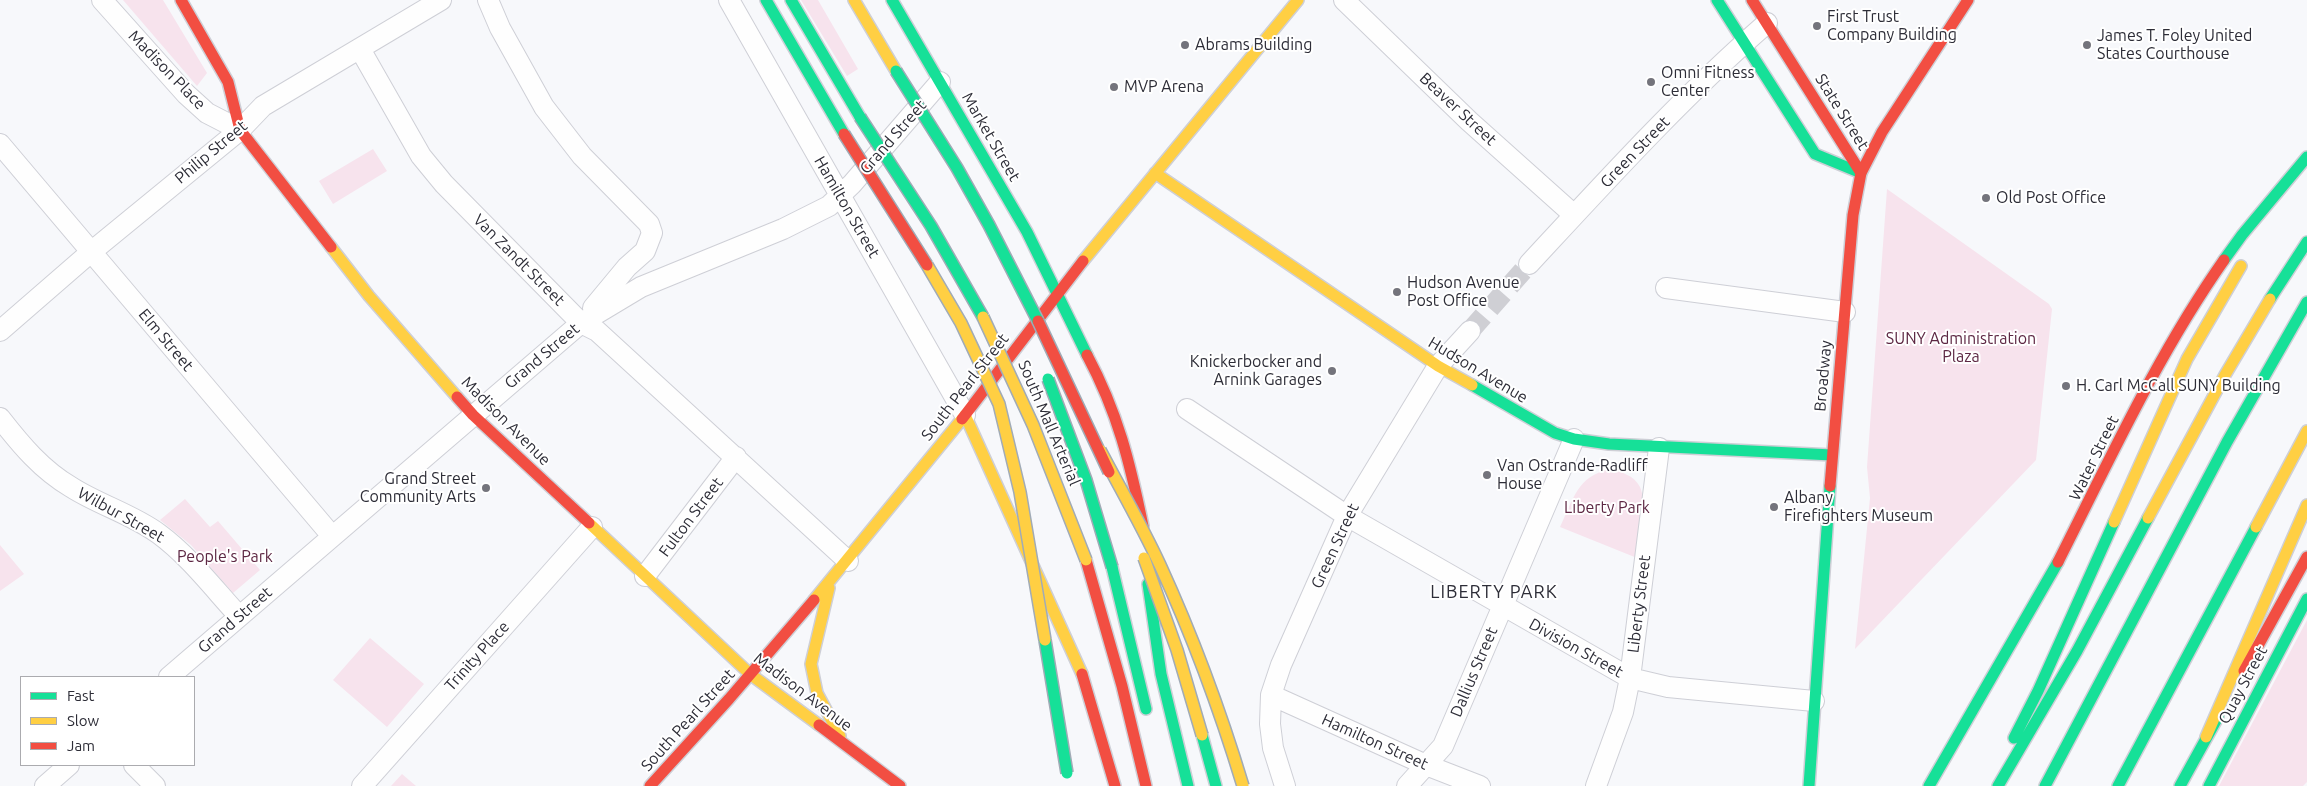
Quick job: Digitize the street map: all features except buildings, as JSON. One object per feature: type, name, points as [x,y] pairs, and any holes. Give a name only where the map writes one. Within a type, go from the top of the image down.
[{"type":"main road","name":"Madison Avenue","points":[[181,0],[228,82],[240,130],[369,296],[473,415],[750,674],[900,786]]},
{"type":"main road","points":[[766,0],[844,134],[915,245],[961,323],[999,404],[1020,492],[1068,786]]},
{"type":"main road","name":"South Mall Arterial","points":[[791,0],[860,117],[970,293],[1027,409],[1086,560],[1122,686],[1146,786]]},
{"type":"main road","name":"South Mall Arterial","points":[[854,0],[896,71],[1007,279],[1036,346]]},
{"type":"main road","name":"Market Street","points":[[892,0],[1027,232],[1098,375],[1117,418],[1138,494],[1146,549],[1154,634],[1161,674],[1188,786]]},
{"type":"main road","name":"South Pearl Street","points":[[650,786],[848,561],[965,415],[1057,293],[1298,0]]},
{"type":"main road","name":"State Street","points":[[1717,0],[1815,154],[1861,173]]},
{"type":"main road","name":"State Street","points":[[1752,0],[1861,173]]},
{"type":"main road","name":"Broadway","points":[[1809,786],[1832,455],[1853,215],[1861,173],[1882,132],[1968,0]]},
{"type":"main road","points":[[896,71],[957,168],[989,225],[1100,450],[1160,564],[1196,646],[1226,729],[1243,786]]},
{"type":"main road","name":"Water Street","points":[[1929,786],[2045,588],[2091,501],[2149,382],[2186,315],[2242,235],[2307,157]]},
{"type":"main road","points":[[2283,205],[2307,167]]},
{"type":"main road","name":"Hudson Avenue","points":[[1155,173],[1438,366],[1534,422],[1574,439],[1659,448],[1832,455]]},
{"type":"main road","points":[[1998,786],[2082,643],[2228,368],[2261,312],[2307,242]]},
{"type":"main road","points":[[1988,786],[2038,691],[2187,359],[2209,318],[2247,257]]},
{"type":"main road","points":[[2044,786],[2227,442],[2307,302]]},
{"type":"main road","name":"South Mall Arterial","points":[[1045,372],[1098,515],[1124,612],[1148,717]]},
{"type":"main road","points":[[965,415],[1086,683],[1115,786]]},
{"type":"main road","points":[[2118,786],[2307,431]]},
{"type":"main road","points":[[1100,450],[1163,610],[1216,786]]},
{"type":"main road","points":[[2206,737],[2287,546],[2307,505]]},
{"type":"main road","points":[[2180,786],[2307,557]]},
{"type":"main road","points":[[831,581],[813,650],[812,675],[823,708],[846,745]]},
{"type":"main road","name":"Quay Street","points":[[2209,786],[2307,599]]},
{"type":"main road","points":[[2129,786],[2201,631]]},
{"type":"street","name":"Madison Place","points":[[102,0],[186,94],[208,113],[240,130]]},
{"type":"street","name":"Philip Street","points":[[0,331],[91,252],[240,130],[263,106],[442,0]]},
{"type":"street","points":[[488,0],[498,23],[549,114],[582,156],[649,224],[652,233],[650,242],[581,323]]},
{"type":"street","name":"Hamilton Street","points":[[729,0],[761,53],[779,91],[841,195],[965,415]]},
{"type":"street","name":"Beaver Street","points":[[1344,0],[1469,121],[1574,215]]},
{"type":"street","name":"Green Street","points":[[1529,264],[1574,215],[1744,42],[1767,23]]},
{"type":"street","name":"Van Zandt Street","points":[[360,49],[417,150],[444,184],[581,323],[597,331],[736,457],[742,466],[848,561]]},
{"type":"street","name":"Grand Street","points":[[170,676],[581,323],[641,287],[783,229],[829,206],[841,195],[940,82]]},
{"type":"street","name":"Elm Street","points":[[0,144],[332,536]]},
{"type":"street","points":[[1666,288],[1845,312]]},
{"type":"street","name":"Green Street","points":[[1285,786],[1273,748],[1270,724],[1271,695],[1281,665],[1347,516],[1438,366],[1470,331]]},
{"type":"street","name":"Division Street","points":[[1187,409],[1347,516],[1630,678],[1668,687],[1814,701]]},
{"type":"street","name":"Wilbur Street","points":[[0,418],[27,451],[51,474],[72,488],[158,533],[173,545],[239,616]]},
{"type":"street","name":"Dallius Street","points":[[1407,786],[1443,746],[1574,439]]},
{"type":"street","name":"Liberty Street","points":[[1596,786],[1623,712],[1630,678],[1659,448]]},
{"type":"street","name":"Fulton Street","points":[[645,576],[736,457]]},
{"type":"street","name":"Trinity Place","points":[[362,786],[592,526]]},
{"type":"street","name":"Hamilton Street","points":[[1271,695],[1426,765],[1480,786]]},
{"type":"street","points":[[45,786],[68,766]]},
{"type":"street","points":[[135,766],[155,786]]},
{"type":"green space","points":[[123,0],[163,0],[207,73],[197,86]]},
{"type":"green space","points":[[801,0],[818,0],[858,69],[847,76]]},
{"type":"green space","points":[[373,149],[387,171],[333,204],[319,181]]},
{"type":"green space","name":"SUNY Administration Plaza","points":[[1887,189],[2049,304],[2052,309],[2036,460],[1855,649],[1870,498],[1867,467]]},
{"type":"green space","name":"Liberty Park","points":[[1610,469],[1631,477],[1640,487],[1642,493],[1642,521],[1637,558],[1560,527],[1583,483],[1599,472]]},
{"type":"green space","name":"People's Park","points":[[185,499],[210,527],[218,521],[260,570],[233,593],[191,545],[160,520]]},
{"type":"green space","points":[[0,545],[24,574],[0,591]]},
{"type":"green space","points":[[2307,620],[2307,782],[2303,786],[2219,786]]},
{"type":"green space","points":[[370,638],[424,684],[387,727],[333,680]]},
{"type":"green space","points":[[402,774],[416,786],[391,786]]},
{"type":"tunnel","points":[[1470,331],[1529,264]]},
{"type":"traffic: fast","points":[[766,0],[844,134]]},
{"type":"traffic: fast","points":[[791,0],[860,117]]},
{"type":"traffic: fast","points":[[892,0],[1027,232],[1087,355]]},
{"type":"traffic: fast","points":[[1717,0],[1815,154],[1861,173]]},
{"type":"traffic: fast","points":[[896,71],[957,168],[989,225],[1038,321]]},
{"type":"traffic: fast","points":[[860,117],[931,226],[983,317]]},
{"type":"traffic: fast","points":[[2224,260],[2242,235],[2307,157]]},
{"type":"traffic: fast","points":[[2270,299],[2307,242]]},
{"type":"traffic: fast","points":[[2045,786],[2227,442],[2307,302]]},
{"type":"traffic: fast","points":[[1048,379],[1086,480],[1112,567]]},
{"type":"traffic: fast","points":[[1472,385],[1555,433],[1574,439],[1609,444],[1832,455]]},
{"type":"traffic: fast","points":[[1809,786],[1830,486]]},
{"type":"traffic: fast","points":[[1998,786],[2077,651],[2148,518]]},
{"type":"traffic: fast","points":[[2014,738],[2038,691],[2114,522]]},
{"type":"traffic: fast","points":[[2118,786],[2256,527]]},
{"type":"traffic: fast","points":[[1929,786],[2058,562]]},
{"type":"traffic: fast","points":[[1112,567],[1146,709]]},
{"type":"traffic: fast","points":[[1148,584],[1161,674],[1188,786]]},
{"type":"traffic: fast","points":[[2209,786],[2307,599]]},
{"type":"traffic: fast","points":[[1045,640],[1067,773]]},
{"type":"traffic: fast","points":[[2180,786],[2218,717]]},
{"type":"traffic: fast","points":[[1202,735],[1216,786]]},
{"type":"traffic: slow","points":[[854,0],[896,71]]},
{"type":"traffic: slow","points":[[1083,261],[1298,0]]},
{"type":"traffic: slow","points":[[1155,173],[1438,366],[1472,385]]},
{"type":"traffic: slow","points":[[331,247],[369,296],[457,397]]},
{"type":"traffic: slow","points":[[927,265],[961,323],[999,404],[1020,492],[1045,640]]},
{"type":"traffic: slow","points":[[2114,522],[2187,359],[2241,266]]},
{"type":"traffic: slow","points":[[2148,518],[2225,375],[2270,299]]},
{"type":"traffic: slow","points":[[983,317],[1033,425],[1086,560]]},
{"type":"traffic: slow","points":[[965,415],[1082,674]]},
{"type":"traffic: slow","points":[[814,600],[962,419]]},
{"type":"traffic: slow","points":[[2256,527],[2307,431]]},
{"type":"traffic: slow","points":[[1100,450],[1146,536],[1184,619],[1225,730],[1243,786]]},
{"type":"traffic: slow","points":[[2206,737],[2307,505]]},
{"type":"traffic: slow","points":[[589,523],[750,674],[819,725]]},
{"type":"traffic: slow","points":[[1144,558],[1177,650],[1202,735]]},
{"type":"traffic: slow","points":[[829,588],[811,664],[817,693],[840,736]]},
{"type":"traffic: jam","points":[[181,0],[228,82],[240,130],[331,247]]},
{"type":"traffic: jam","points":[[1752,0],[1861,173]]},
{"type":"traffic: jam","points":[[1861,173],[1882,132],[1968,0]]},
{"type":"traffic: jam","points":[[844,134],[927,265]]},
{"type":"traffic: jam","points":[[1830,486],[1853,215],[1861,173]]},
{"type":"traffic: jam","points":[[2058,562],[2156,370],[2224,260]]},
{"type":"traffic: jam","points":[[962,419],[1083,261]]},
{"type":"traffic: jam","points":[[1038,321],[1109,472]]},
{"type":"traffic: jam","points":[[1087,355],[1107,397],[1122,439],[1143,526]]},
{"type":"traffic: jam","points":[[457,397],[473,415],[589,523]]},
{"type":"traffic: jam","points":[[2244,671],[2307,557]]},
{"type":"traffic: jam","points":[[1086,560],[1122,686],[1146,786]]},
{"type":"traffic: jam","points":[[650,786],[729,699],[814,600]]},
{"type":"traffic: jam","points":[[1082,674],[1115,786]]},
{"type":"traffic: jam","points":[[819,725],[900,786]]},
{"type":"place","name":"First Trust Company Building","points":[[1817,26]]},
{"type":"place","name":"Abrams Building","points":[[1185,45]]},
{"type":"place","name":"James T. Foley United States Courthouse","points":[[2087,45]]},
{"type":"place","name":"Omni Fitness Center","points":[[1651,82]]},
{"type":"place","name":"MVP Arena","points":[[1114,87]]},
{"type":"place","name":"Old Post Office","points":[[1986,198]]},
{"type":"place","name":"Hudson Avenue Post Office","points":[[1397,292]]},
{"type":"place","name":"Knickerbocker and Arnink Garages","points":[[1332,371]]},
{"type":"place","name":"H. Carl McCall SUNY Building","points":[[2066,386]]},
{"type":"place","name":"Van Ostrande-Radliff House","points":[[1487,475]]},
{"type":"place","name":"Grand Street Community Arts","points":[[486,488]]},
{"type":"place","name":"Albany Firefighters Museum","points":[[1774,507]]},
{"type":"district","name":"LIBERTY PARK","points":[[1494,592]]}]
